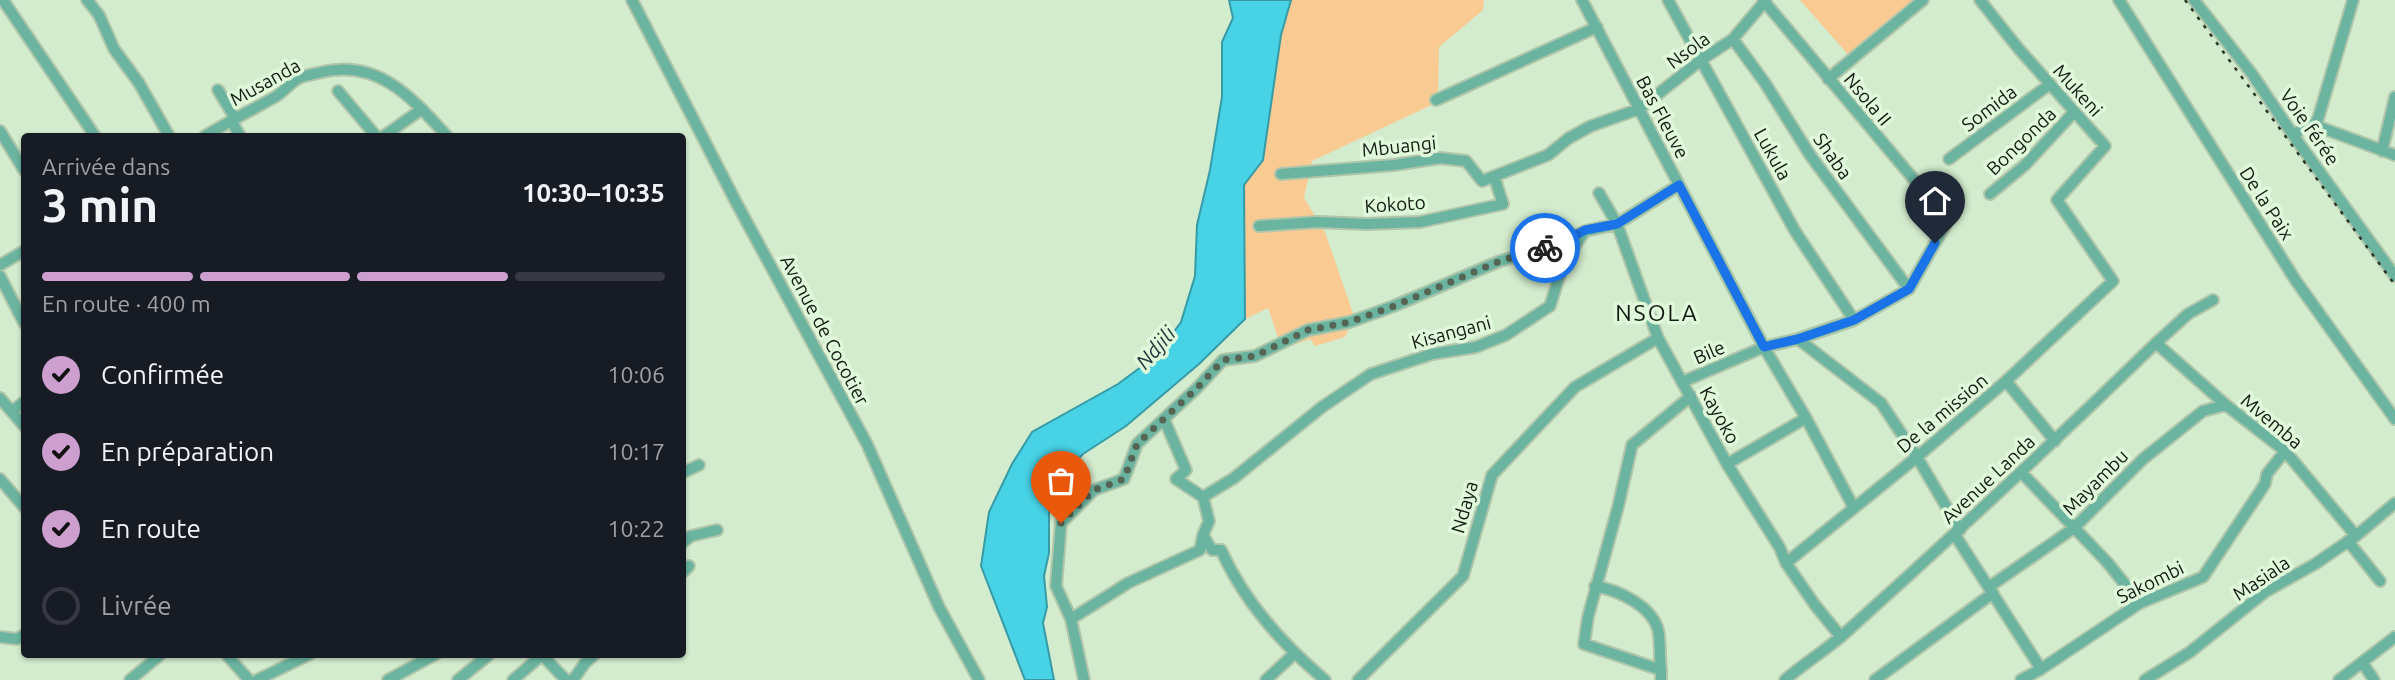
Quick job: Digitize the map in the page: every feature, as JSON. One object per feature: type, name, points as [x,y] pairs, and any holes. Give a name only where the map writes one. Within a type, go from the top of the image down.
[{"type":"street","points":[[3,0],[93,133]]},
{"type":"street","points":[[87,0],[99,15],[114,49],[139,83],[167,133]]},
{"type":"street","name":"Avenue de Cocotier","points":[[632,0],[737,204],[867,444],[939,607],[979,680]]},
{"type":"street","name":"Bas Fleuve","points":[[1582,0],[1764,347],[1854,508]]},
{"type":"street","name":"Lukula","points":[[1668,0],[1795,231],[1854,320]]},
{"type":"street","points":[[1828,79],[1923,0]]},
{"type":"street","name":"De la Paix","points":[[2119,0],[2290,272],[2395,419]]},
{"type":"street","name":"Voie férée","points":[[2194,0],[2252,74],[2395,276]]},
{"type":"street","points":[[2314,125],[2353,0]]},
{"type":"street","name":"Nsola","points":[[1494,176],[1548,155],[1569,138],[1591,126],[1639,109],[1701,60],[1733,39],[1765,1]]},
{"type":"street","name":"Nsola II","points":[[1765,1],[1948,220],[1909,289]]},
{"type":"street","name":"Mukeni","points":[[1984,2],[2050,85],[2105,146],[2057,200],[2113,281]]},
{"type":"street","points":[[1436,100],[1597,27]]},
{"type":"street","name":"Shaba","points":[[1733,39],[1765,83],[1810,155],[1909,289]]},
{"type":"street","name":"Musanda","points":[[210,133],[278,96],[300,78],[335,69],[363,70],[394,84],[422,108],[444,133]]},
{"type":"street","name":"Somida","points":[[1949,159],[2050,85]]},
{"type":"street","points":[[218,90],[239,133]]},
{"type":"street","points":[[338,91],[373,133]]},
{"type":"street","points":[[2382,151],[2395,97]]},
{"type":"street","points":[[388,133],[422,108]]},
{"type":"street","name":"Bongonda","points":[[1990,194],[2025,165],[2074,112]]},
{"type":"street","points":[[2293,135],[2310,124],[2395,155]]},
{"type":"street","points":[[0,131],[21,165]]},
{"type":"street","name":"Mbuangi","points":[[1281,174],[1394,165],[1440,158],[1466,161],[1482,181],[1494,176]]},
{"type":"street","name":"Kokoto","points":[[1259,226],[1318,222],[1367,224],[1432,219],[1503,204],[1494,176]]},
{"type":"street","points":[[1084,680],[1071,619],[1056,586],[1061,523],[1094,490],[1124,479],[1137,444],[1223,360],[1255,356],[1308,330],[1361,318],[1500,261],[1556,246],[1585,230],[1617,224],[1679,185]]},
{"type":"street","name":"Kayoko","points":[[1599,194],[1617,224],[1658,338],[1682,382],[1727,464],[1780,548],[1786,563],[1841,637]]},
{"type":"street","name":"Kisangani","points":[[1203,497],[1234,478],[1322,407],[1371,374],[1432,354],[1476,347],[1506,335],[1550,306],[1564,261],[1585,230]]},
{"type":"street","points":[[0,265],[21,253]]},
{"type":"street","points":[[0,276],[21,317]]},
{"type":"street","name":"De la mission","points":[[1786,563],[2006,381],[2113,281]]},
{"type":"street","name":"Bile","points":[[1682,382],[1764,347],[1798,339],[1854,320],[1909,289]]},
{"type":"street","name":"Avenue Landa","points":[[1784,680],[1841,637],[1906,576],[1958,533],[2188,314],[2213,300]]},
{"type":"street","name":"Ndaya","points":[[1358,680],[1462,576],[1492,475],[1575,387],[1658,338]]},
{"type":"street","points":[[1798,339],[1881,403],[1917,457],[1991,590],[2041,669]]},
{"type":"street","name":"Mvemba","points":[[2156,343],[2226,405],[2285,451],[2352,538],[2380,581]]},
{"type":"street","points":[[2006,381],[2055,441]]},
{"type":"street","name":"Bile","points":[[1661,675],[1584,645],[1595,586],[1618,507],[1632,445],[1690,396]]},
{"type":"street","points":[[0,398],[21,422]]},
{"type":"street","points":[[12,411],[21,404]]},
{"type":"street","name":"Mayambu","points":[[1875,680],[2074,528],[2143,459],[2203,411],[2226,405]]},
{"type":"street","points":[[1727,464],[1806,418]]},
{"type":"street","points":[[1071,619],[1128,583],[1200,550],[1209,520],[1203,497],[1177,479],[1186,470],[1164,419]]},
{"type":"street","name":"Sakombi","points":[[2021,680],[2140,603],[2203,577],[2265,484],[2267,474],[2285,451]]},
{"type":"street","points":[[686,471],[699,465]]},
{"type":"street","points":[[2021,472],[2107,562],[2140,603]]},
{"type":"street","points":[[2,487],[21,504]]},
{"type":"street","name":"Masiala","points":[[2145,680],[2190,652],[2265,592],[2315,564],[2352,538],[2395,503]]},
{"type":"street","points":[[686,539],[718,530]]},
{"type":"street","points":[[1203,534],[1212,550],[1221,550],[1234,579],[1294,654],[1325,680]]},
{"type":"street","points":[[1595,586],[1633,600],[1655,621],[1659,634],[1661,675]]},
{"type":"street","points":[[0,637],[21,637]]},
{"type":"street","points":[[2339,680],[2395,637]]},
{"type":"street","points":[[1266,680],[1294,654]]},
{"type":"street","points":[[130,680],[156,658]]},
{"type":"street","points":[[230,658],[249,680]]},
{"type":"street","points":[[257,680],[302,658]]},
{"type":"street","points":[[388,680],[429,658]]},
{"type":"street","points":[[458,680],[485,658]]},
{"type":"street","points":[[513,680],[539,658]]},
{"type":"street","points":[[545,658],[566,680]]},
{"type":"street","points":[[573,680],[591,658]]},
{"type":"street","points":[[2362,662],[2374,680]]},
{"type":"shaded area","points":[[1291,0],[1484,0],[1483,10],[1439,47],[1438,102],[1312,161],[1304,198],[1325,232],[1354,316],[1345,337],[1315,346],[1310,339],[1282,349],[1268,308],[1245,319],[1244,185],[1263,160],[1281,35]]},
{"type":"shaded area","points":[[1800,0],[1921,0],[1852,59]]},
{"type":"water","points":[[1229,0],[1291,0],[1281,35],[1263,160],[1244,185],[1245,319],[1199,364],[1126,426],[1083,454],[1069,468],[1049,504],[1049,553],[1044,576],[1047,607],[1043,623],[1054,680],[1025,680],[981,566],[989,512],[1012,464],[1032,432],[1118,384],[1157,355],[1181,322],[1195,276],[1197,225],[1210,170],[1222,97],[1222,42],[1233,18]]},
{"type":"railway","points":[[2185,0],[2395,285]]},
{"type":"way so far","points":[[1061,523],[1094,490],[1124,479],[1137,444],[1223,360],[1255,356],[1308,330],[1350,322],[1500,261],[1545,248]]},
{"type":"district","name":"NSOLA","points":[[1657,313]]},
{"type":"route","points":[[1545,248],[1556,246],[1585,230],[1617,224],[1679,185],[1764,347],[1798,339],[1854,320],[1909,289],[1935,243]]},
{"type":"water label","name":"Ndjili","points":[[1156,348]]}]
